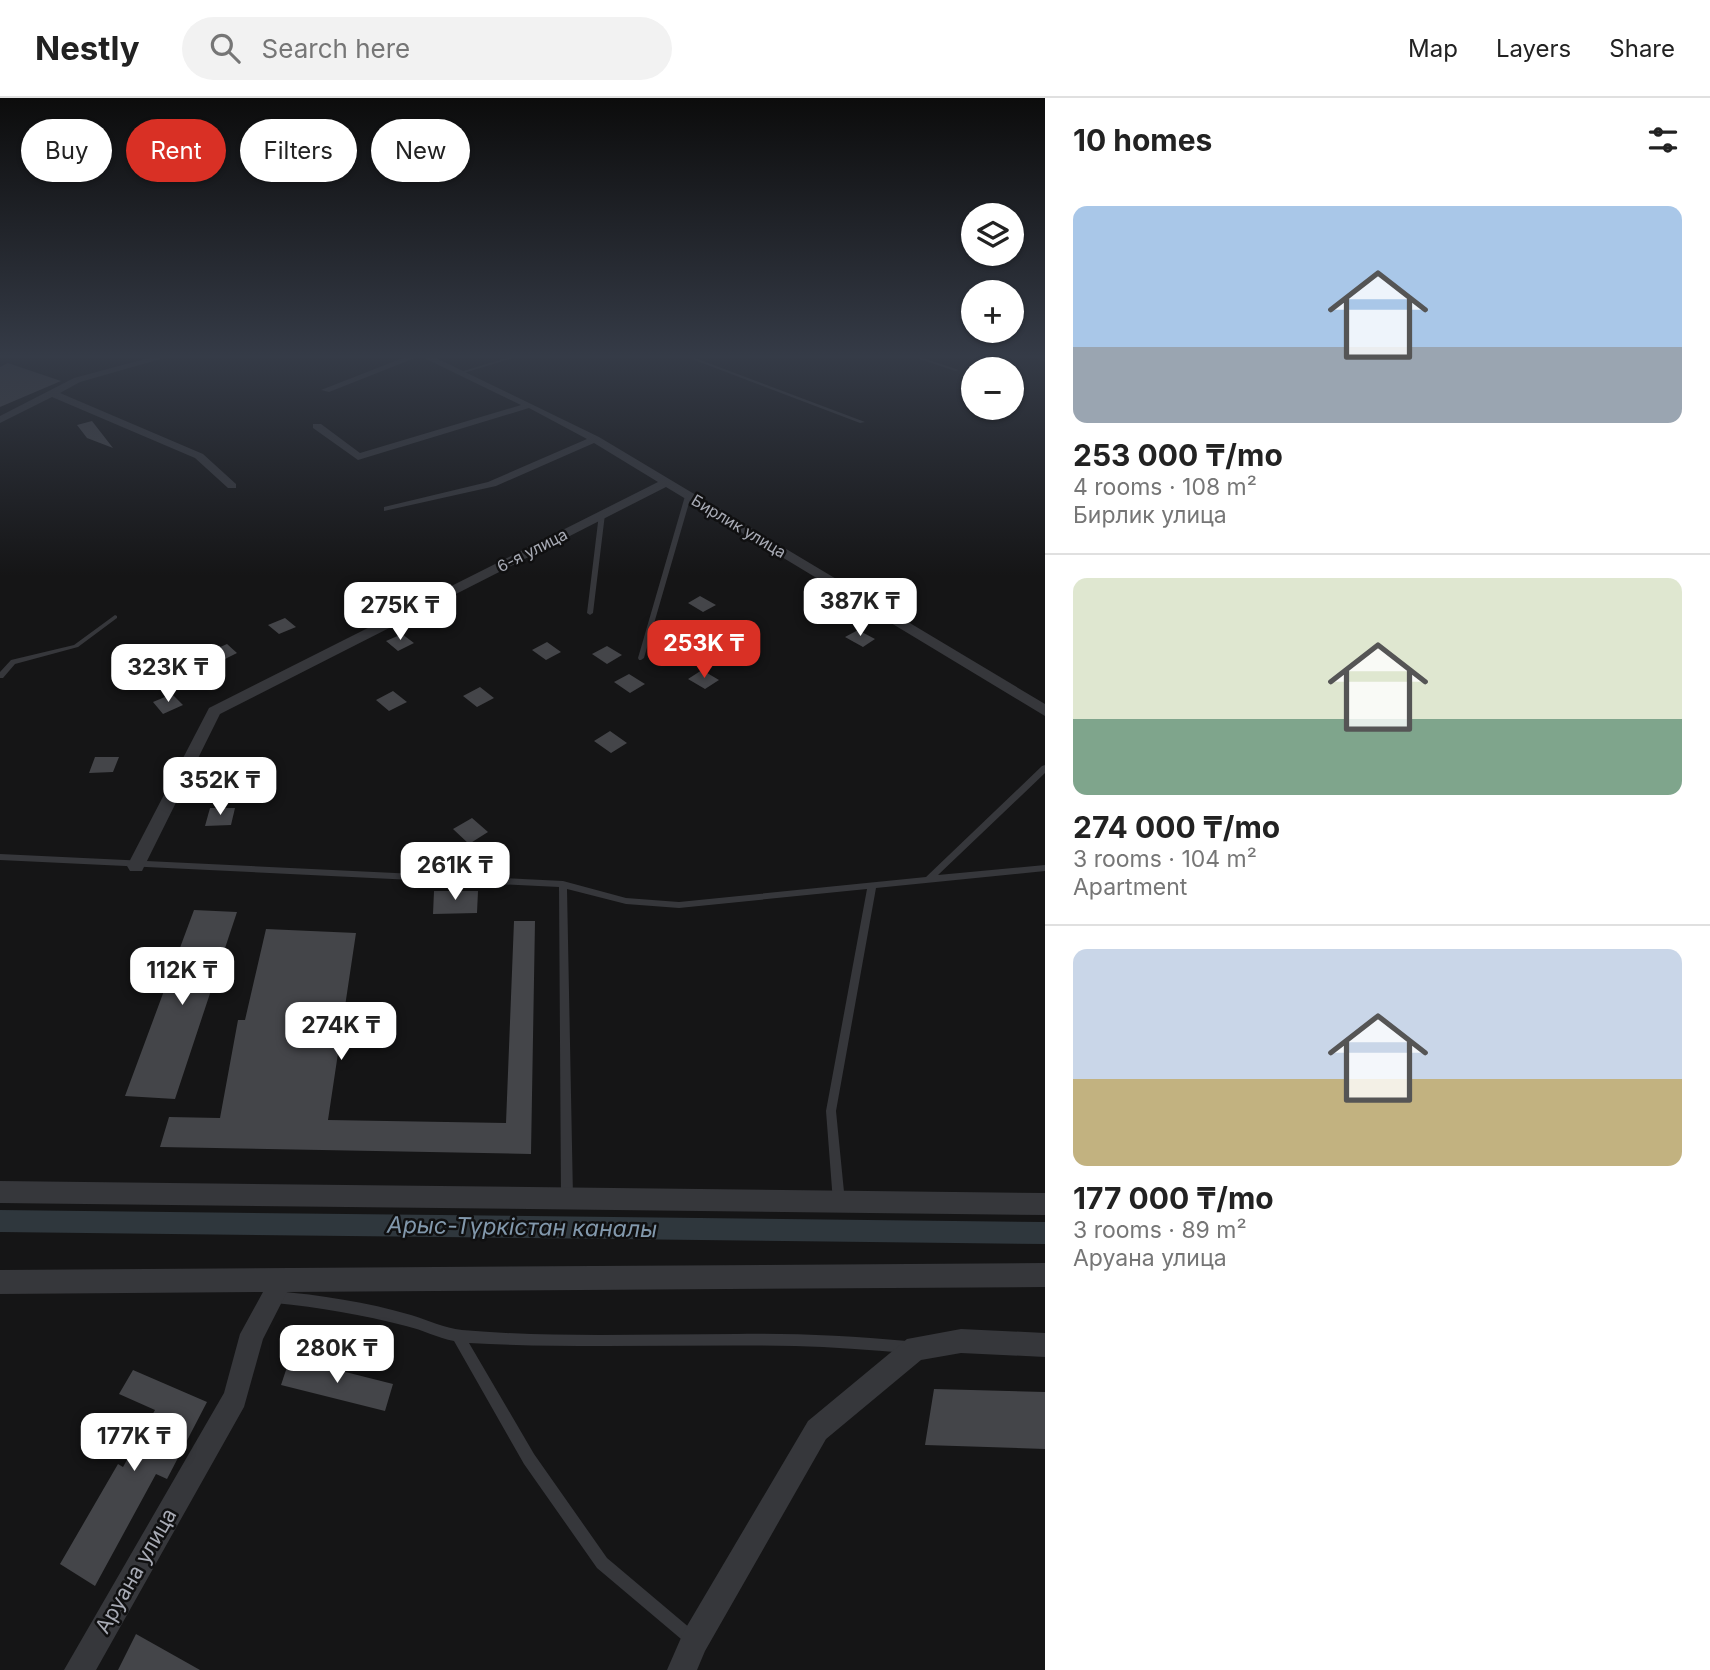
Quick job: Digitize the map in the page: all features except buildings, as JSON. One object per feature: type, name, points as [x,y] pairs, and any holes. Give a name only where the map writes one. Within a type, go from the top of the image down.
[{"type":"street","points":[[137,429],[200,456],[232,486]]},
{"type":"street","points":[[321,429],[358,457],[448,429]]},
{"type":"street","name":"Бирлик улица","points":[[577,429],[668,481],[688,496],[1045,710]]},
{"type":"street","points":[[388,509],[492,484],[595,439]]},
{"type":"street","name":"6-я улица","points":[[136,866],[214,711],[668,481]]},
{"type":"street","points":[[0,1192],[1045,1204]]},
{"type":"street","points":[[0,1282],[276,1290],[1045,1275]]},
{"type":"street","name":"Аруана улица","points":[[79,1670],[235,1398],[252,1334],[276,1290]]},
{"type":"street","points":[[682,1670],[694,1641],[817,1430],[916,1348],[961,1341],[1045,1345]]},
{"type":"lane","points":[[641,658],[688,496]]},
{"type":"lane","points":[[590,613],[602,514]]},
{"type":"lane","points":[[0,676],[13,662],[76,646],[115,617]]},
{"type":"lane","points":[[928,880],[1045,768]]},
{"type":"lane","points":[[0,857],[136,866],[563,884],[626,901],[679,905],[1045,868]]},
{"type":"lane","points":[[563,884],[567,1199]]},
{"type":"lane","points":[[839,1202],[831,1111],[872,886]]},
{"type":"lane","points":[[276,1290],[458,1336],[595,1342],[720,1338],[834,1340],[916,1348]]},
{"type":"lane","points":[[458,1336],[528,1459],[602,1563],[694,1641]]},
{"type":"waterway","name":"Арыс-Түркістан каналы","points":[[0,1221],[1045,1233]]}]
